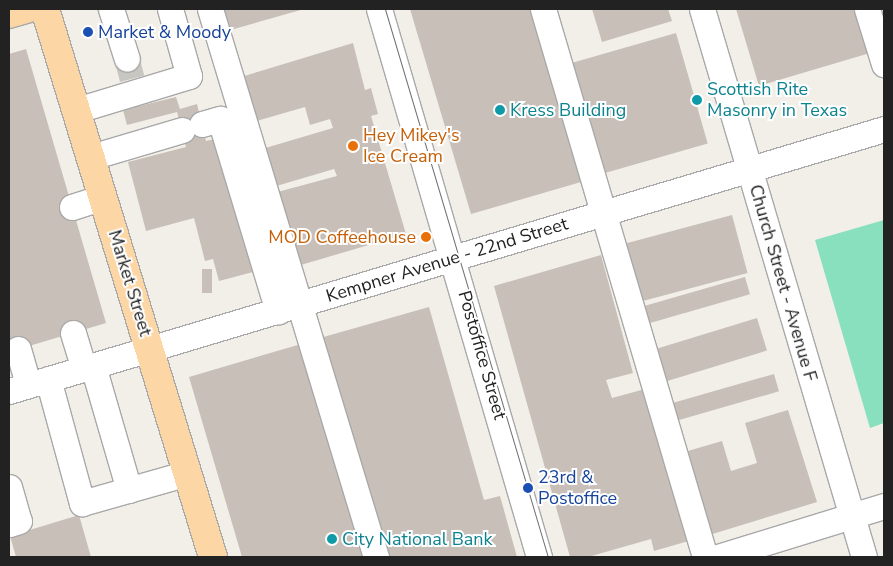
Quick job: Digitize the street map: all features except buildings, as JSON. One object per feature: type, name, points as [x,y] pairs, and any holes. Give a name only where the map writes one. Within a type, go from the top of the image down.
[{"type":"main road","points":[[9,14],[27,9]]},
{"type":"main road","name":"Market Street","points":[[45,9],[213,557]]},
{"type":"street","points":[[111,9],[132,76]]},
{"type":"street","points":[[77,110],[132,76],[190,76],[170,9]]},
{"type":"street","points":[[210,9],[288,308]]},
{"type":"street","name":"Postoffice Street","points":[[379,9],[454,259],[539,557]]},
{"type":"street","points":[[543,9],[602,214],[705,557]]},
{"type":"street","name":"Church Street - Avenue F","points":[[702,9],[864,557]]},
{"type":"street","points":[[867,9],[884,64]]},
{"type":"street","points":[[91,158],[179,135],[220,119],[238,197],[288,308],[376,557]]},
{"type":"street","name":"Kempner Avenue - 22nd Street","points":[[28,385],[884,129]]},
{"type":"street","points":[[72,206],[103,197]]},
{"type":"street","points":[[73,333],[89,367],[129,490]]},
{"type":"street","points":[[18,349],[28,385],[82,503],[188,473]]},
{"type":"street","points":[[9,487],[19,520],[9,524]]},
{"type":"street","points":[[718,557],[884,506]]},
{"type":"green space","points":[[884,220],[884,423],[870,428],[815,240]]},
{"type":"tunnel","points":[[127,59],[132,78]]},
{"type":"tram line","points":[[385,9],[548,557]]},
{"type":"place","name":"Market & Moody","points":[[88,32]]},
{"type":"place","name":"Scottish Rite Masonry in Texas","points":[[697,100]]},
{"type":"place","name":"Kress Building","points":[[500,110]]},
{"type":"place","name":"Hey Mikey's Ice Cream","points":[[353,146]]},
{"type":"place","name":"MOD Coffeehouse","points":[[426,237]]},
{"type":"place","name":"23rd & Postoffice","points":[[528,488]]},
{"type":"place","name":"City National Bank","points":[[332,539]]}]
